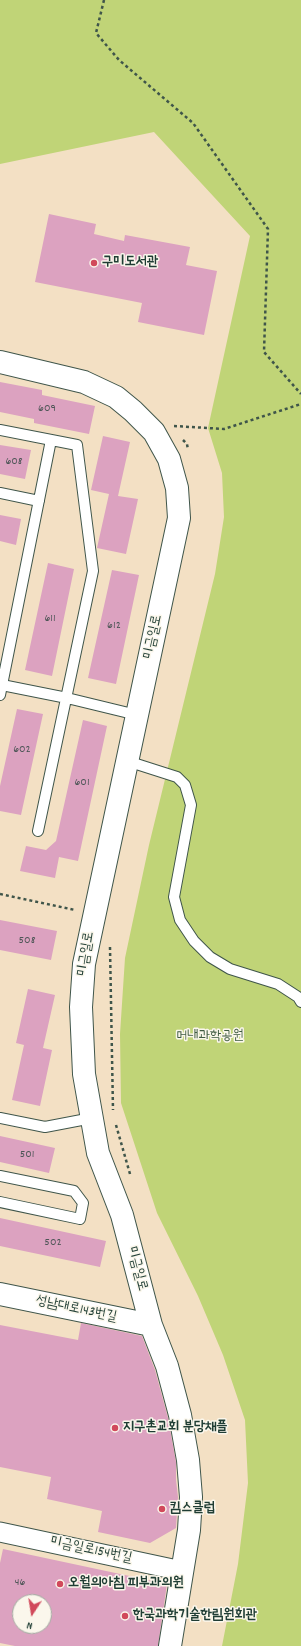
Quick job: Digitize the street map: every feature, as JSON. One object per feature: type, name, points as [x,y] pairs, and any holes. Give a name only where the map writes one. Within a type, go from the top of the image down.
[{"type":"street","name":"미금일로","points":[[0,362],[84,382],[116,397],[133,411],[154,432],[169,458],[177,488],[179,518],[84,964],[81,1034],[84,1074],[102,1117],[98,1153],[122,1215],[152,1325],[167,1366],[180,1415],[188,1460],[191,1497],[190,1515],[170,1646]]},
{"type":"street","name":"성남대로143번길","points":[[0,1294],[152,1325]]},
{"type":"street","name":"미금일로154번길","points":[[0,1532],[182,1571]]},
{"type":"lane","points":[[0,430],[77,445],[93,571],[38,832]]},
{"type":"lane","points":[[51,440],[39,501],[4,649],[1,690],[67,698],[137,715]]},
{"type":"lane","points":[[0,493],[39,501]]},
{"type":"lane","points":[[127,761],[177,777],[185,785],[191,805],[174,897],[180,920],[194,941],[210,957],[230,969],[278,984],[298,997],[301,1002]]},
{"type":"lane","points":[[0,1118],[45,1127],[102,1117]]},
{"type":"lane","points":[[0,1176],[74,1191],[83,1204],[80,1219],[0,1202]]},
{"type":"path","points":[[104,0],[96,33],[119,60],[193,123],[268,229],[264,352],[301,394]]},
{"type":"path","points":[[173,430],[169,426],[224,429],[301,404]]},
{"type":"path","points":[[178,435],[187,444],[188,452]]},
{"type":"path","points":[[0,894],[76,910]]},
{"type":"path","points":[[102,1117],[110,939]]},
{"type":"path","points":[[115,1124],[130,1175]]},
{"type":"green space","name":"머내과학공원","points":[[0,0],[301,0],[301,1646],[222,1646],[238,1564],[248,1483],[245,1420],[223,1355],[198,1296],[157,1213],[121,1103],[120,1034],[125,958],[149,845],[215,574],[224,517],[222,473],[208,428],[250,236],[154,132],[0,164]]},
{"type":"building","points":[[49,214],[96,224],[94,234],[124,241],[125,235],[190,247],[186,265],[217,271],[204,335],[138,322],[142,303],[35,282]]},
{"type":"building","points":[[0,382],[42,390],[42,395],[95,406],[89,434],[34,423],[34,419],[0,412]]},
{"type":"building","points":[[103,436],[130,442],[118,496],[138,499],[126,554],[97,548],[109,494],[91,490]]},
{"type":"building","points":[[0,445],[31,450],[25,479],[0,474]]},
{"type":"building","points":[[0,515],[21,519],[16,545],[0,541]]},
{"type":"building","points":[[48,563],[74,569],[52,676],[25,670]]},
{"type":"building","points":[[112,570],[139,575],[116,684],[88,678]]},
{"type":"building","points":[[17,709],[43,714],[21,815],[0,811],[0,786]]},
{"type":"building","points":[[83,720],[107,726],[78,861],[59,857],[55,878],[20,871],[26,846],[46,850],[56,841]]},
{"type":"building","points":[[0,920],[57,931],[51,960],[0,950]]},
{"type":"building","points":[[28,989],[55,995],[43,1048],[52,1050],[40,1106],[12,1100],[24,1045],[16,1043]]},
{"type":"building","points":[[0,1136],[55,1148],[49,1173],[0,1162]]},
{"type":"building","points":[[0,1218],[106,1241],[100,1267],[0,1246]]},
{"type":"building","points":[[81,1323],[142,1336],[155,1370],[168,1418],[176,1462],[178,1497],[176,1528],[150,1543],[98,1532],[102,1511],[47,1499],[51,1477],[0,1467],[0,1325],[78,1340]]},
{"type":"building","points":[[3,1549],[167,1584],[158,1646],[15,1646],[0,1643],[0,1563]]},
{"type":"place","name":"구미도서관","points":[[94,263]]},
{"type":"place","name":"지구촌교회 분당채플","points":[[115,1428]]},
{"type":"place","name":"킴스클럽","points":[[162,1509]]},
{"type":"place","name":"오월의아침 피부과의원","points":[[60,1584]]},
{"type":"place","name":"한국과학기술한림원회관","points":[[125,1616]]}]
